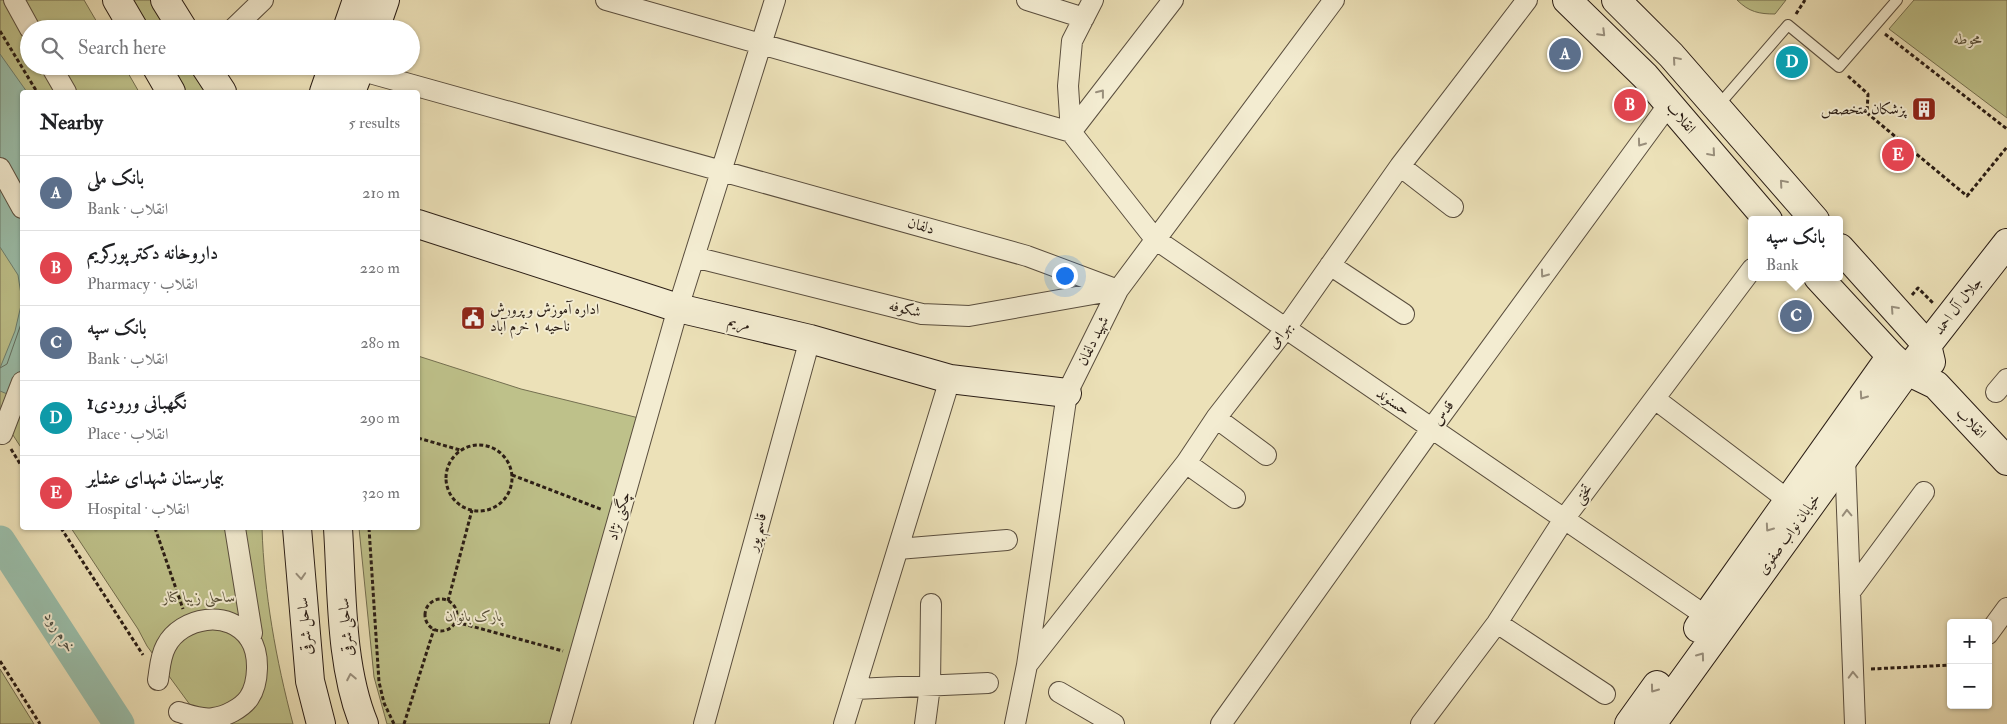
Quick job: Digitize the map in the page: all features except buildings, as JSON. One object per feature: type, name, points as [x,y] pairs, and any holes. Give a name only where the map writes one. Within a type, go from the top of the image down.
[{"type":"main road","points":[[117,0],[129,20]]},
{"type":"main road","points":[[165,0],[177,20]]},
{"type":"main road","points":[[350,20],[357,0]]},
{"type":"main road","points":[[378,20],[385,0]]},
{"type":"main road","name":"انقلاب","points":[[1567,0],[1623,54],[1669,104],[1765,216]]},
{"type":"main road","points":[[1616,0],[1672,55],[1812,216]]},
{"type":"main road","points":[[1623,54],[1645,29]]},
{"type":"main road","points":[[161,75],[170,90]]},
{"type":"main road","points":[[211,75],[221,90]]},
{"type":"main road","points":[[327,90],[350,75]]},
{"type":"main road","name":"مریم","points":[[420,225],[678,308],[810,339],[950,379],[1067,393]]},
{"type":"main road","name":"جلال آل احمد","points":[[1927,345],[2007,243]]},
{"type":"main road","points":[[1843,251],[1927,345],[1936,385]]},
{"type":"main road","name":"انقلاب","points":[[1822,281],[1899,363],[1936,385],[2007,461]]},
{"type":"main road","name":"خیابان نواب صفوی","points":[[1628,724],[1788,500],[1899,363],[1927,345]]},
{"type":"main road","name":"خیابان نواب صفوی","points":[[1652,724],[1845,457],[1899,363]]},
{"type":"main road","name":"ساحل شرقی","points":[[297,530],[310,681],[322,724]]},
{"type":"main road","name":"ساحلی شرقی","points":[[338,530],[350,671],[358,710],[364,724]]},
{"type":"street","points":[[14,0],[25,20]]},
{"type":"street","points":[[242,20],[263,0]]},
{"type":"street","points":[[606,0],[1071,132]]},
{"type":"street","name":"چگنی نژاد","points":[[560,724],[678,308],[775,0]]},
{"type":"street","points":[[1027,0],[1084,18]]},
{"type":"street","points":[[1093,0],[1072,41],[1068,86],[1071,132],[1155,239]]},
{"type":"street","points":[[1071,132],[1173,0]]},
{"type":"street","name":"شهید دلفان","points":[[1015,724],[1027,665],[1067,393],[1118,290],[1334,0]]},
{"type":"street","name":"بهرامی","points":[[1027,665],[1186,463],[1216,418],[1286,328],[1400,166],[1527,0]]},
{"type":"street","points":[[56,75],[65,90]]},
{"type":"street","name":"دلفان","points":[[355,75],[412,90]]},
{"type":"street","name":"دلفان","points":[[420,92],[722,171],[1027,256],[1118,290]]},
{"type":"street","name":"قدس","points":[[1221,724],[1432,428],[1669,104]]},
{"type":"street","points":[[1400,166],[1453,207]]},
{"type":"street","points":[[0,168],[20,204]]},
{"type":"street","name":"حسنوند","points":[[1155,239],[1706,616]]},
{"type":"street","name":"شکوفه","points":[[694,257],[922,314],[969,316],[1118,290]]},
{"type":"street","points":[[1330,265],[1404,314]]},
{"type":"street","name":"تختی","points":[[1424,723],[1497,623],[1564,519],[1748,274]]},
{"type":"street","name":"قاسم پور","points":[[704,724],[810,339]]},
{"type":"street","points":[[844,724],[950,379]]},
{"type":"street","points":[[2,434],[19,391]]},
{"type":"street","points":[[1655,399],[1788,500]]},
{"type":"street","points":[[1216,418],[1266,455]]},
{"type":"street","points":[[1845,457],[1855,724]]},
{"type":"street","points":[[1186,463],[1235,498]]},
{"type":"street","points":[[1850,592],[1924,492]]},
{"type":"street","points":[[236,530],[252,633],[250,639]]},
{"type":"street","points":[[898,548],[1007,540]]},
{"type":"street","points":[[925,724],[930,686],[931,604]]},
{"type":"street","points":[[1992,629],[2007,608]]},
{"type":"street","points":[[158,680],[161,658],[166,646],[173,636],[188,624],[211,620],[225,622],[240,628],[250,639],[257,658],[255,678],[249,698],[238,708],[213,718],[199,718],[179,712]]},
{"type":"street","points":[[1497,623],[1605,694]]},
{"type":"street","points":[[854,689],[988,683]]},
{"type":"street","points":[[1059,692],[1114,724]]},
{"type":"lane","points":[[1717,107],[1788,25],[1839,67],[1897,0]]},
{"type":"path","points":[[1874,26],[2007,129]]},
{"type":"path","points":[[0,31],[20,64]]},
{"type":"path","points":[[1839,67],[1868,94],[1867,113],[1967,196],[2007,147]]},
{"type":"path","points":[[27,75],[36,90]]},
{"type":"path","points":[[420,439],[460,450]]},
{"type":"path","points":[[476,444],[494,448],[506,459],[512,475],[510,490],[501,503],[487,510],[472,510],[458,503],[448,491],[446,476],[450,462],[460,450],[476,444]]},
{"type":"path","points":[[512,475],[605,511]]},
{"type":"path","points":[[448,601],[472,510]]},
{"type":"path","points":[[62,530],[158,680]]},
{"type":"path","points":[[156,530],[188,624]]},
{"type":"path","points":[[368,530],[379,682],[384,703],[394,724]]},
{"type":"path","points":[[440,599],[448,601],[454,606],[457,614],[456,622],[450,628],[442,631],[434,630],[428,624],[425,616],[427,608],[432,602],[440,599]]},
{"type":"path","points":[[456,622],[563,650]]},
{"type":"path","points":[[404,724],[434,630]]},
{"type":"path","points":[[560,660],[566,641]]},
{"type":"path","points":[[0,661],[40,724]]},
{"type":"path","points":[[1853,670],[1947,665]]},
{"type":"green space","points":[[0,0],[84,0],[96,20],[20,20],[20,75],[129,75],[138,90],[20,90],[20,446],[0,415]]},
{"type":"green space","points":[[125,0],[153,0],[165,20],[137,20]]},
{"type":"green space","points":[[1737,0],[1786,0],[1775,14],[1755,12]]},
{"type":"green space","name":"محوطه","points":[[1914,0],[2007,0],[2007,118],[1889,29]]},
{"type":"green space","points":[[169,75],[198,75],[207,90],[178,90]]},
{"type":"green space","name":"پارک بانوان","points":[[420,357],[521,389],[643,419],[551,724],[387,724],[374,677],[359,530],[420,530]]},
{"type":"green space","name":"ساحلی زیبا کنار","points":[[72,530],[262,530],[268,602],[281,676],[293,724],[204,724],[147,646],[138,629]]},
{"type":"green space","points":[[0,669],[34,724],[0,724]]},
{"type":"water","points":[[0,54],[26,90],[20,90],[20,288],[18,275],[0,247]]},
{"type":"water","points":[[20,310],[20,399],[0,391],[0,368],[15,331]]},
{"type":"waterway","name":"خرم رود","points":[[0,541],[119,724]]},
{"type":"place","name":"بانک ملی","points":[[1565,54]]},
{"type":"place","name":"نگهبانی ورودی1","points":[[1792,62]]},
{"type":"place","name":"داروخانه دکتر پورکریم","points":[[1630,105]]},
{"type":"place","name":"پزشکان متخصص","points":[[1924,109]]},
{"type":"place","name":"بیمارستان شهدای عشایر","points":[[1898,155]]},
{"type":"place","name":"بانک سپه","points":[[1796,316]]},
{"type":"place","name":"اداره آموزش و پرورش ناحیه ۱ خرم آباد","points":[[473,318]]}]
